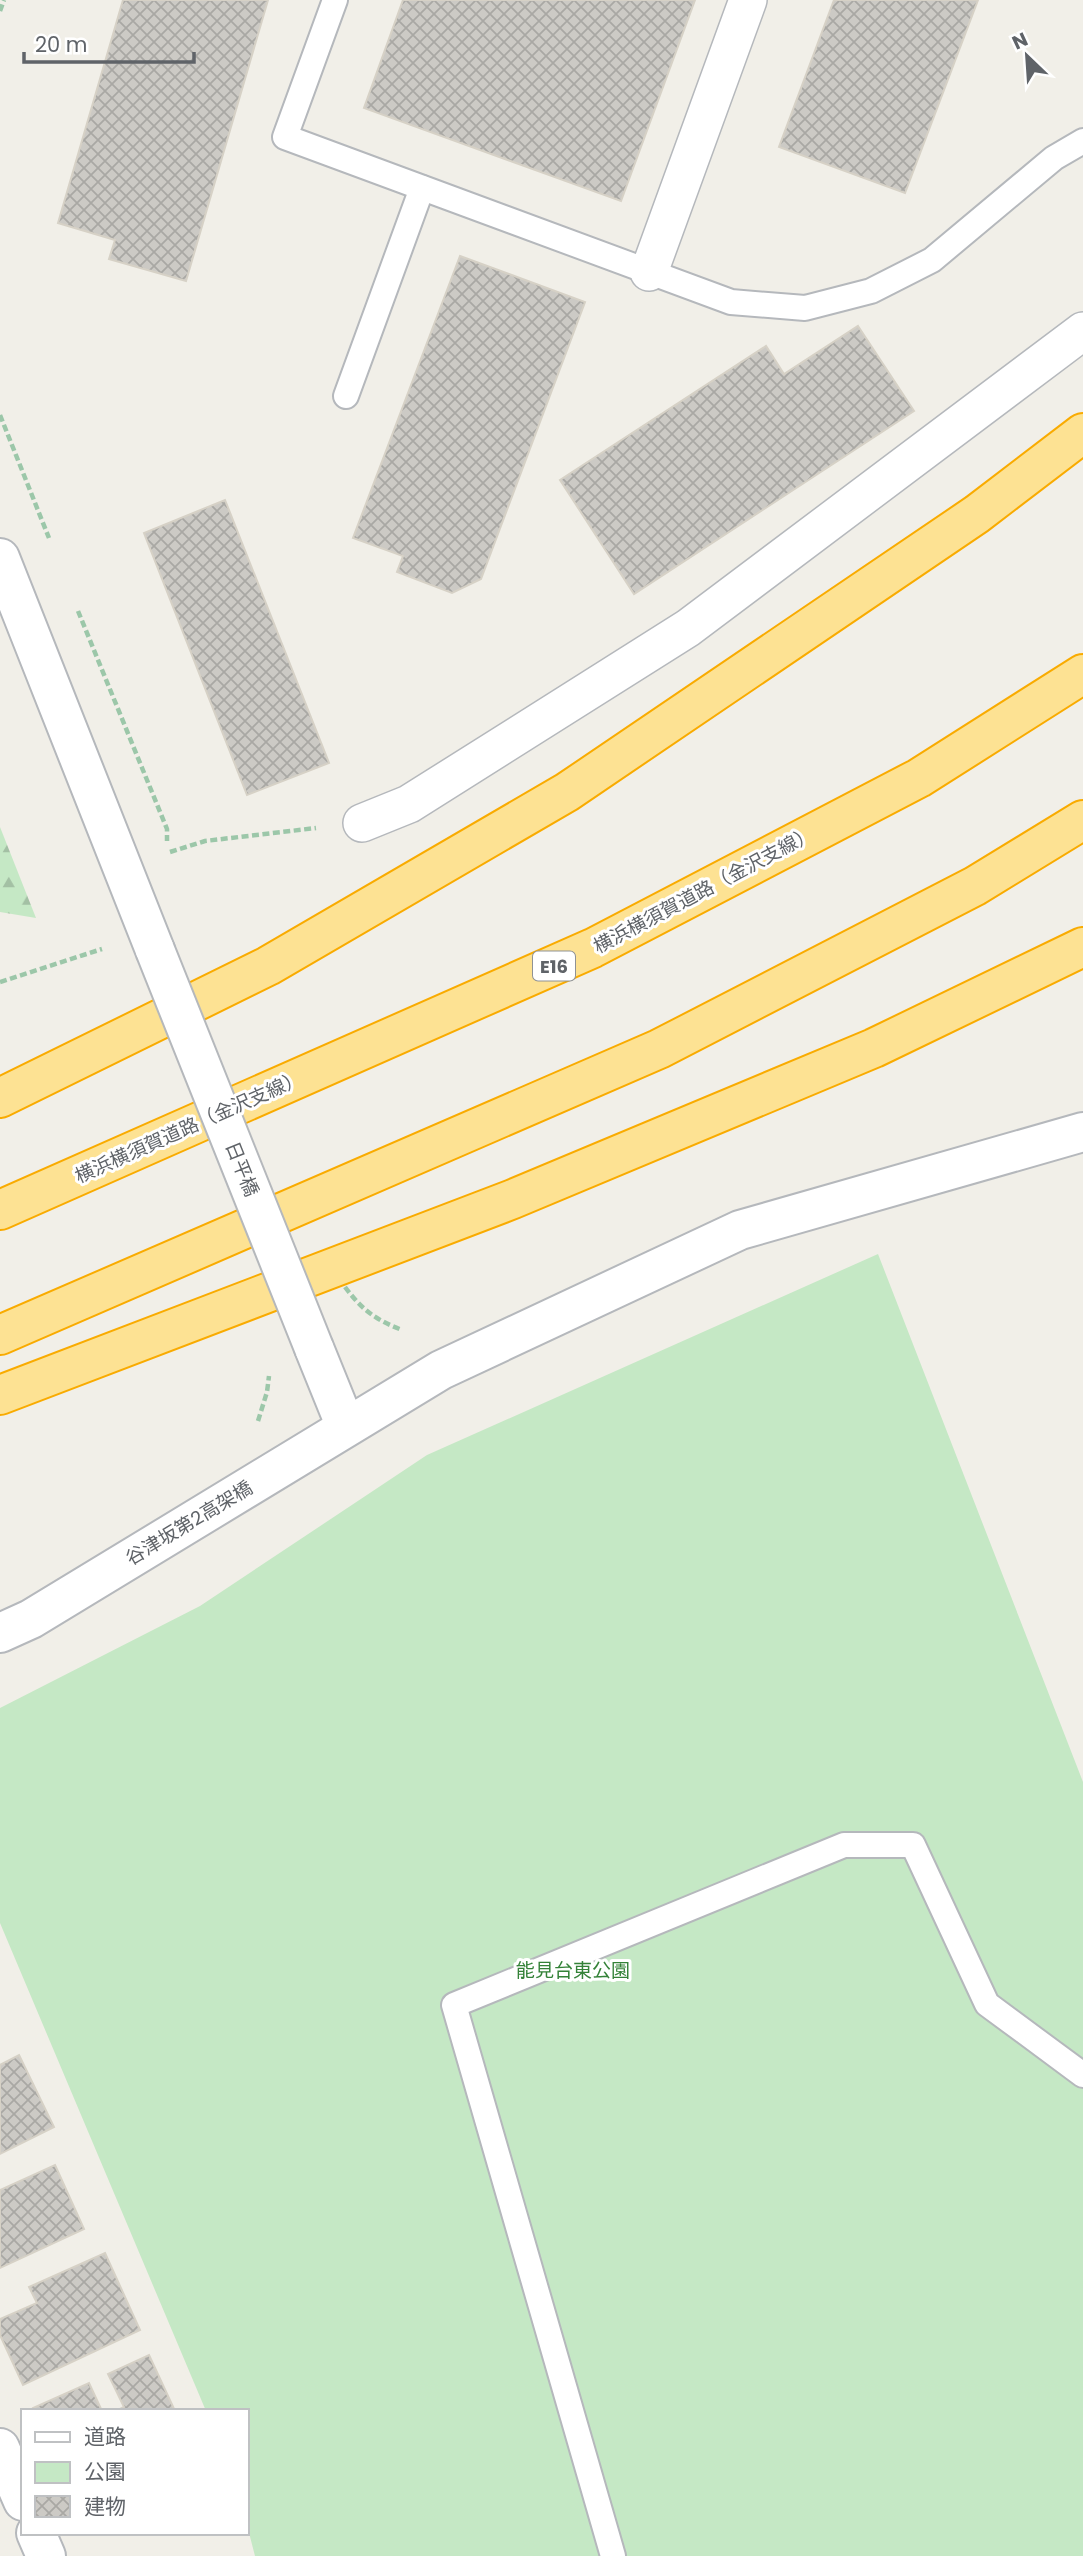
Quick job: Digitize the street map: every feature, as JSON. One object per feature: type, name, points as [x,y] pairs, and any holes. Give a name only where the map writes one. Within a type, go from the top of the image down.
[{"type":"highway","points":[[0,1098],[268,966],[567,792],[977,514],[1083,433]]},
{"type":"highway","name":"横浜横須賀道路（金沢支線）","points":[[0,1210],[593,948],[919,778],[1083,674]]},
{"type":"highway","points":[[0,1335],[659,1049],[975,886],[1083,820]]},
{"type":"highway","points":[[0,1395],[513,1199],[874,1048],[1083,947]]},
{"type":"street","points":[[649,272],[748,0]]},
{"type":"street","points":[[362,823],[409,804],[688,628],[1083,331]]},
{"type":"street","name":"日平橋","points":[[0,558],[346,1427]]},
{"type":"street","name":"谷津坂第2高架橋","points":[[15,1626],[440,1370],[740,1230],[1083,1132]]},
{"type":"street","points":[[1,2452],[21,2497]]},
{"type":"street","points":[[37,2535],[46,2556]]},
{"type":"lane","points":[[335,0],[285,137],[731,303],[805,308],[871,291],[932,260],[1054,158],[1083,141]]},
{"type":"lane","points":[[346,396],[422,188]]},
{"type":"lane","points":[[613,2556],[454,2005],[844,1845],[913,1845],[987,2004],[1083,2075]]},
{"type":"path","points":[[0,11],[4,0]]},
{"type":"path","points":[[168,853],[205,841],[362,823]]},
{"type":"path","points":[[0,982],[107,948]]},
{"type":"path","points":[[258,1420],[269,1376]]},
{"type":"green space","points":[[0,827],[36,918],[0,912]]},
{"type":"green space","name":"能見台東公園","points":[[878,1254],[1083,1782],[1083,2556],[255,2556],[248,2529],[248,2409],[205,2409],[0,1923],[0,1708],[200,1606],[427,1455]]},
{"type":"building","points":[[123,0],[268,0],[186,281],[109,259],[115,240],[58,223]]},
{"type":"building","points":[[403,0],[695,0],[621,201],[364,108]]},
{"type":"building","points":[[834,0],[978,0],[905,193],[779,147]]},
{"type":"building","points":[[460,256],[585,302],[481,579],[452,593],[397,572],[403,556],[353,538]]},
{"type":"building","points":[[858,326],[914,411],[634,594],[560,480],[766,346],[784,374]]},
{"type":"building","points":[[225,500],[329,763],[247,795],[144,533]]},
{"type":"building","points":[[19,2055],[54,2127],[0,2154],[0,2065]]},
{"type":"building","points":[[55,2165],[84,2229],[0,2268],[0,2190]]},
{"type":"building","points":[[105,2253],[140,2330],[23,2385],[0,2335],[0,2319],[37,2303],[29,2287]]},
{"type":"building","points":[[149,2355],[174,2409],[120,2409],[124,2407],[108,2374]]},
{"type":"building","points":[[89,2383],[101,2409],[33,2409]]}]
